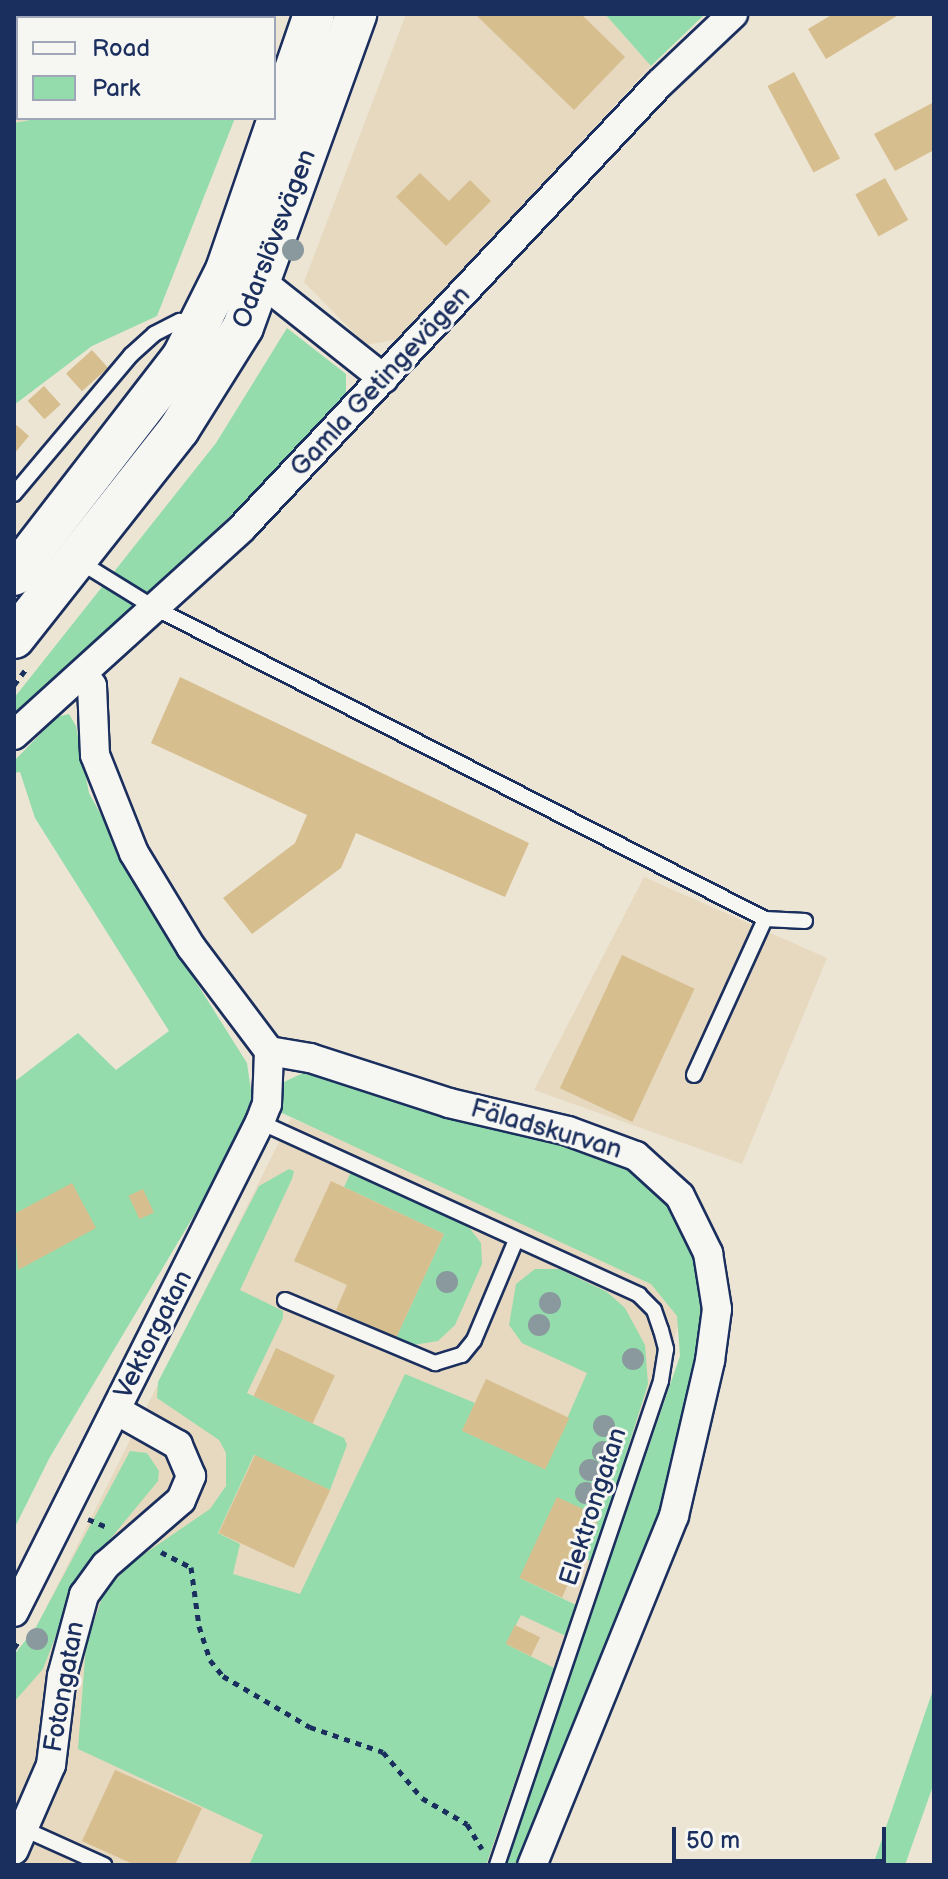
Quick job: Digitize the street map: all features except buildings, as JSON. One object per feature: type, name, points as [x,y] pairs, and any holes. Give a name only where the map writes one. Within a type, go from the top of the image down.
[{"type":"main road","name":"Odarslövsvägen","points":[[14,638],[60,548],[198,326],[226,270],[314,14]]},
{"type":"main road","name":"Odarslövsvägen","points":[[14,575],[60,548],[206,391],[263,283],[356,14]]},
{"type":"street","name":"Gamla Getingevägen","points":[[14,735],[242,528],[659,84],[733,14]]},
{"type":"street","points":[[226,270],[263,283],[384,379]]},
{"type":"street","points":[[84,674],[92,686],[95,755],[134,853],[191,947],[269,1051]]},
{"type":"street","name":"Vektorgatan","points":[[14,1612],[260,1122],[267,1104],[269,1051]]},
{"type":"street","name":"Fäladskurvan","points":[[269,1051],[310,1058],[386,1086],[621,1149],[659,1173],[680,1196],[708,1253],[717,1309],[710,1361],[674,1516],[532,1865]]},
{"type":"street","name":"Fotongatan","points":[[19,1840],[51,1765],[62,1676],[78,1608],[99,1573],[181,1500],[191,1476],[178,1445],[116,1410]]},
{"type":"lane","points":[[14,494],[88,403],[154,334],[180,321],[198,326]]},
{"type":"lane","points":[[60,548],[153,607],[765,919],[805,921]]},
{"type":"lane","points":[[694,1075],[765,919]]},
{"type":"lane","name":"Elektrongatan","points":[[260,1122],[639,1295],[654,1310],[666,1349],[661,1381],[493,1861]]},
{"type":"lane","points":[[285,1300],[435,1363],[462,1355],[474,1340],[516,1240]]},
{"type":"lane","points":[[19,1840],[104,1865]]},
{"type":"path","points":[[84,1517],[191,1567],[202,1637],[223,1676],[310,1727],[383,1752],[422,1798],[467,1824],[493,1861]]},
{"type":"shaded area","points":[[14,14],[272,14],[16,16],[16,120],[30,120],[14,123]]},
{"type":"shaded area","points":[[406,14],[605,14],[651,66],[399,339],[366,345],[304,282]]},
{"type":"shaded area","points":[[644,877],[827,958],[742,1164],[534,1090]]},
{"type":"shaded area","points":[[291,1118],[692,1285],[498,1865],[14,1865],[14,1658],[36,1628]]},
{"type":"green space","points":[[605,14],[705,14],[651,66]]},
{"type":"green space","points":[[30,120],[234,120],[157,316],[92,346],[14,405],[14,123]]},
{"type":"green space","points":[[287,328],[346,374],[346,409],[14,716],[14,698],[216,443]]},
{"type":"green space","points":[[69,714],[76,726],[89,793],[169,939],[247,1063],[253,1105],[230,1155],[50,1457],[14,1529],[14,1082],[78,1033],[116,1070],[169,1031],[35,818],[20,772],[14,773],[14,761],[57,717]]},
{"type":"green space","points":[[305,1072],[609,1155],[658,1187],[678,1212],[699,1273],[704,1311],[701,1359],[652,1554],[526,1865],[505,1865],[680,1356],[677,1316],[651,1284],[280,1112],[284,1082]]},
{"type":"green space","points":[[289,1169],[294,1171],[292,1179],[240,1290],[283,1311],[283,1318],[247,1393],[344,1438],[347,1445],[330,1490],[254,1455],[218,1533],[240,1544],[233,1574],[300,1594],[405,1374],[475,1403],[463,1431],[545,1469],[587,1373],[522,1343],[509,1325],[516,1284],[535,1269],[559,1269],[607,1292],[625,1308],[645,1345],[648,1384],[592,1562],[581,1557],[599,1517],[557,1498],[520,1578],[576,1605],[566,1636],[521,1615],[506,1644],[554,1668],[486,1865],[249,1865],[263,1835],[78,1749],[86,1645],[104,1592],[134,1561],[210,1509],[226,1486],[226,1453],[219,1440],[157,1398],[158,1382],[259,1186]]},
{"type":"green space","points":[[351,1172],[468,1226],[481,1243],[482,1264],[455,1325],[438,1341],[413,1345],[396,1338],[444,1234],[344,1187]]},
{"type":"green space","points":[[130,1451],[147,1453],[159,1471],[158,1481],[78,1578],[43,1669],[14,1702],[14,1655],[36,1627]]},
{"type":"green space","points":[[934,1687],[934,1783],[905,1865],[873,1865]]}]
